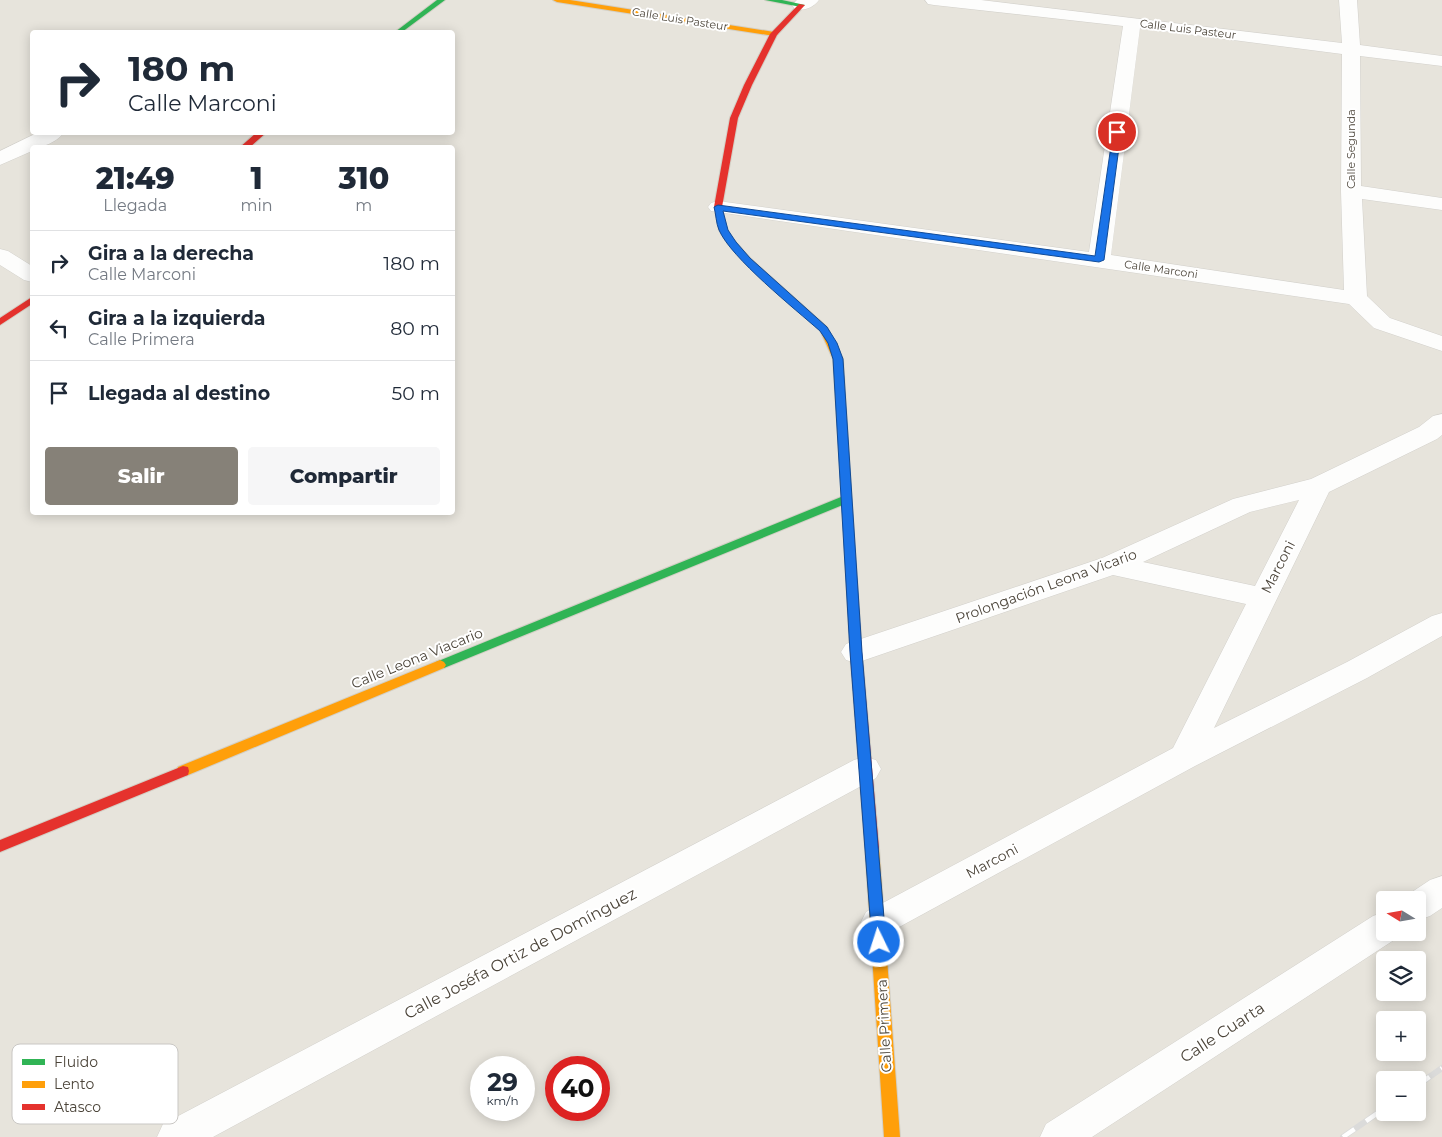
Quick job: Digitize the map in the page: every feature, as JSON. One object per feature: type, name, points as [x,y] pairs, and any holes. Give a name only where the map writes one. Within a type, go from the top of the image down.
[{"type":"street","points":[[401,30],[441,0]]},
{"type":"street","name":"Calle Luis Pasteur","points":[[557,0],[774,34]]},
{"type":"street","points":[[770,0],[806,2]]},
{"type":"street","name":"Calle Luis Pasteur","points":[[934,0],[1132,22],[1442,61]]},
{"type":"street","name":"Calle Segunda","points":[[1348,0],[1351,50],[1351,191],[1356,298]]},
{"type":"street","name":"Calle Primera","points":[[806,2],[774,34],[748,85],[734,118],[718,207],[723,230],[732,244],[747,260],[824,329],[838,359],[856,652],[878,922],[892,1137]]},
{"type":"street","points":[[1099,260],[1132,22]]},
{"type":"street","points":[[0,144],[30,129]]},
{"type":"street","points":[[0,159],[49,135]]},
{"type":"street","points":[[247,145],[259,135]]},
{"type":"street","points":[[1351,191],[1442,204]]},
{"type":"street","name":"Calle Marconi","points":[[718,207],[1356,298]]},
{"type":"street","points":[[0,256],[30,273]]},
{"type":"street","points":[[1356,298],[1382,323],[1442,344]]},
{"type":"street","points":[[0,322],[30,301]]},
{"type":"street","points":[[1318,486],[1437,432]]},
{"type":"street","name":"Prolongación Leona Vicario","points":[[856,652],[1112,566],[1242,505],[1318,486]]},
{"type":"street","name":"Marconi","points":[[1184,757],[1318,486]]},
{"type":"street","name":"Calle Leona Viacario","points":[[0,846],[846,499]]},
{"type":"street","points":[[1112,566],[1262,598]]},
{"type":"street","name":"Marconi","points":[[878,922],[1184,757],[1357,670],[1442,623]]},
{"type":"street","name":"Calle Joséfa Ortiz de Domínguez","points":[[176,1137],[866,769]]},
{"type":"street","points":[[1426,901],[1442,890]]},
{"type":"street","name":"Calle Cuarta","points":[[1058,1137],[1376,933]]},
{"type":"shaded area","points":[[0,0],[1442,0],[1442,1137],[0,1137]]},
{"type":"railway","points":[[1426,1079],[1442,1068]]},
{"type":"railway","points":[[1343,1137],[1376,1114]]},
{"type":"traffic: fast","points":[[401,30],[441,0]]},
{"type":"traffic: fast","points":[[769,0],[801,5]]},
{"type":"traffic: fast","points":[[440,665],[846,499]]},
{"type":"traffic: slow","points":[[557,0],[774,34]]},
{"type":"traffic: slow","points":[[731,242],[747,260],[824,329],[838,359],[847,503]]},
{"type":"traffic: slow","points":[[183,771],[440,665]]},
{"type":"traffic: slow","points":[[872,848],[892,1137]]},
{"type":"traffic: jam","points":[[731,242],[723,230],[718,207],[734,118],[748,85],[774,34],[801,5]]},
{"type":"traffic: jam","points":[[247,145],[259,135]]},
{"type":"traffic: jam","points":[[0,322],[30,301]]},
{"type":"traffic: jam","points":[[847,503],[856,652],[872,848]]},
{"type":"traffic: jam","points":[[0,846],[183,771]]},
{"type":"route","points":[[879,942],[856,652],[838,359],[824,329],[747,260],[732,244],[723,230],[718,207],[1099,260],[1117,132]]}]
